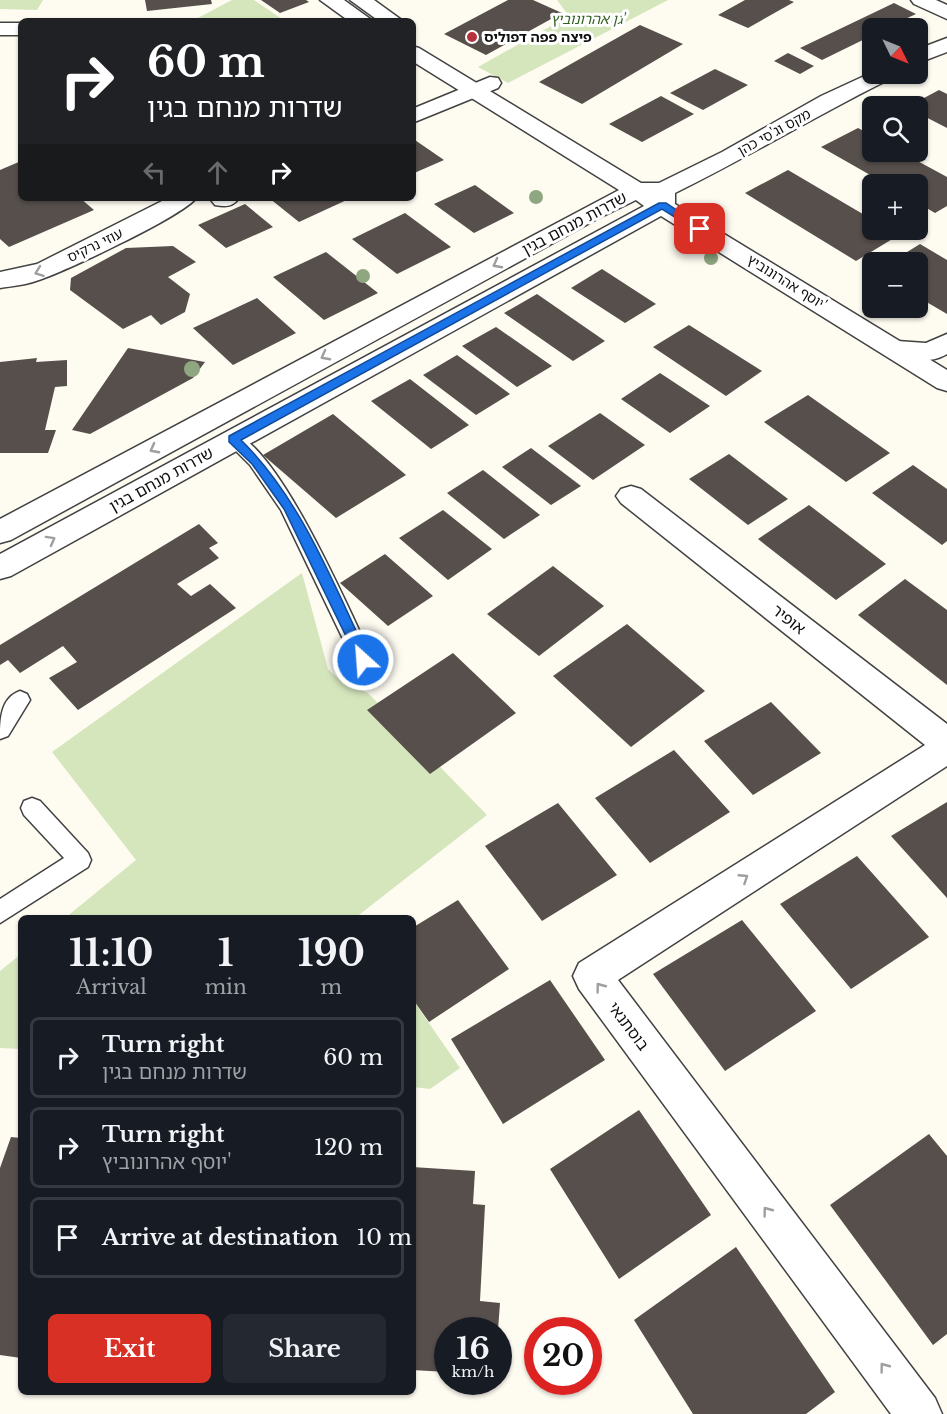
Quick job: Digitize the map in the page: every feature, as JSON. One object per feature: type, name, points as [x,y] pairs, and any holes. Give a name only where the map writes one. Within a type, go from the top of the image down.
[{"type":"street","points":[[330,0],[358,18]]},
{"type":"street","points":[[360,0],[388,18]]},
{"type":"street","points":[[921,0],[947,13]]},
{"type":"street","points":[[0,29],[18,29]]},
{"type":"street","name":"יוסף אהרונוביץ'","points":[[416,36],[482,87],[590,161],[942,352]]},
{"type":"street","points":[[928,52],[947,42]]},
{"type":"street","name":"יוסף אהרונוביץ'","points":[[416,54],[482,87],[947,382]]},
{"type":"street","name":"מקס וג'סי כהן","points":[[655,195],[866,84]]},
{"type":"street","points":[[416,115],[482,87]]},
{"type":"street","points":[[590,161],[598,186],[590,214]]},
{"type":"street","name":"שדרות מנחם בגין","points":[[0,532],[590,214],[655,195]]},
{"type":"street","name":"שדרות מנחם בגין","points":[[0,568],[233,439],[655,195]]},
{"type":"street","name":"עוזי נרקיס","points":[[0,280],[26,276],[46,269],[165,211],[180,201]]},
{"type":"street","points":[[897,350],[942,352]]},
{"type":"street","name":"אופיר","points":[[631,495],[947,743]]},
{"type":"street","name":"בוסתנאי","points":[[919,1414],[592,976],[947,748]]},
{"type":"lane","points":[[233,439],[256,461],[289,507],[363,660]]},
{"type":"lane","points":[[0,730],[20,700]]},
{"type":"lane","points":[[1,909],[80,860],[32,808]]},
{"type":"green space","points":[[0,0],[43,0],[37,10],[0,9]]},
{"type":"green space","points":[[232,0],[254,0],[281,18],[198,18]]},
{"type":"green space","name":"גן אהרונוביץ'","points":[[557,0],[668,0],[508,83],[478,67],[569,16]]},
{"type":"green space","points":[[302,573],[328,669],[341,681],[368,693],[487,815],[359,915],[69,915],[136,860],[52,752]]},
{"type":"green space","points":[[18,956],[18,1049],[0,1048],[0,971]]},
{"type":"green space","points":[[416,1004],[460,1068],[430,1089],[416,1087]]},
{"type":"building","points":[[145,0],[211,0],[212,4],[147,11]]},
{"type":"building","points":[[261,0],[306,0],[309,2],[280,13]]},
{"type":"building","points":[[508,0],[533,0],[562,13],[486,55],[444,34]]},
{"type":"building","points":[[745,0],[794,2],[748,28],[718,15]]},
{"type":"building","points":[[894,3],[916,14],[907,18],[863,18]]},
{"type":"building","points":[[862,18],[862,40],[822,60],[800,48]]},
{"type":"building","points":[[640,25],[683,44],[582,104],[539,82]]},
{"type":"building","points":[[788,53],[814,66],[800,74],[774,61]]},
{"type":"building","points":[[715,69],[748,85],[703,110],[670,93]]},
{"type":"building","points":[[939,90],[947,94],[947,128],[928,118],[928,96]]},
{"type":"building","points":[[661,96],[694,114],[642,142],[609,124]]},
{"type":"building","points":[[858,128],[862,130],[862,162],[919,162],[947,177],[947,206],[935,213],[928,209],[928,174],[868,174],[821,147]]},
{"type":"building","points":[[416,141],[444,160],[416,172]]},
{"type":"building","points":[[18,162],[18,201],[84,201],[94,210],[9,247],[0,239],[0,170]]},
{"type":"building","points":[[788,170],[862,214],[862,240],[891,240],[871,252],[862,252],[862,257],[856,261],[745,193]]},
{"type":"building","points":[[475,185],[514,213],[474,233],[434,204]]},
{"type":"building","points":[[273,201],[344,201],[299,222]]},
{"type":"building","points":[[245,204],[273,227],[226,248],[198,225]]},
{"type":"building","points":[[405,213],[451,247],[397,274],[352,239]]},
{"type":"building","points":[[920,244],[947,260],[947,314],[928,303],[928,252],[907,252]]},
{"type":"building","points":[[173,246],[196,262],[168,277],[190,294],[185,312],[161,325],[151,315],[123,329],[70,290],[71,278],[126,248]]},
{"type":"building","points":[[326,252],[378,293],[324,320],[273,277]]},
{"type":"building","points":[[602,269],[656,304],[625,323],[571,288]]},
{"type":"building","points":[[537,294],[605,341],[573,361],[504,313]]},
{"type":"building","points":[[257,298],[296,333],[233,365],[193,328]]},
{"type":"building","points":[[689,325],[762,371],[726,396],[653,347]]},
{"type":"building","points":[[496,327],[552,366],[517,387],[462,346]]},
{"type":"building","points":[[128,348],[205,362],[193,378],[90,434],[72,430]]},
{"type":"building","points":[[457,355],[510,394],[476,415],[423,375]]},
{"type":"building","points":[[37,358],[36,362],[67,360],[67,386],[55,387],[45,430],[56,430],[48,453],[0,453],[0,362]]},
{"type":"building","points":[[660,373],[710,406],[670,433],[621,399]]},
{"type":"building","points":[[410,379],[469,425],[431,449],[371,401]]},
{"type":"building","points":[[808,395],[890,453],[846,482],[764,422]]},
{"type":"building","points":[[600,413],[645,445],[593,480],[548,446]]},
{"type":"building","points":[[333,414],[406,475],[336,518],[263,455]]},
{"type":"building","points":[[531,448],[581,486],[551,505],[502,467]]},
{"type":"building","points":[[729,454],[788,499],[748,525],[689,479]]},
{"type":"building","points":[[913,465],[947,489],[947,541],[942,545],[872,493]]},
{"type":"building","points":[[483,470],[540,515],[504,539],[447,493]]},
{"type":"building","points":[[809,505],[886,564],[836,600],[758,539]]},
{"type":"building","points":[[443,510],[492,549],[448,580],[399,538]]},
{"type":"building","points":[[199,524],[218,543],[209,548],[219,558],[177,584],[191,596],[210,584],[236,608],[78,710],[49,678],[77,662],[63,646],[20,673],[8,660],[0,665],[0,645]]},
{"type":"building","points":[[385,554],[433,596],[388,626],[340,583]]},
{"type":"building","points":[[553,566],[604,606],[539,656],[487,614]]},
{"type":"building","points":[[905,579],[947,610],[947,685],[858,615]]},
{"type":"building","points":[[627,624],[705,691],[631,747],[553,676]]},
{"type":"building","points":[[453,653],[516,713],[430,774],[367,710]]},
{"type":"building","points":[[771,702],[821,753],[753,795],[704,741]]},
{"type":"building","points":[[674,750],[730,812],[650,863],[595,798]]},
{"type":"building","points":[[947,802],[947,898],[891,836]]},
{"type":"building","points":[[558,803],[617,875],[542,921],[485,846]]},
{"type":"building","points":[[857,856],[929,937],[851,989],[780,904]]},
{"type":"building","points":[[458,900],[509,969],[429,1022],[416,1004],[416,926]]},
{"type":"building","points":[[742,920],[816,1011],[725,1071],[653,974]]},
{"type":"building","points":[[550,980],[605,1060],[503,1124],[451,1039]]},
{"type":"building","points":[[639,1110],[711,1215],[619,1279],[550,1169]]},
{"type":"building","points":[[929,1134],[947,1156],[947,1334],[933,1345],[830,1205]]},
{"type":"building","points":[[11,1137],[18,1138],[18,1358],[0,1355],[0,1168]]},
{"type":"building","points":[[416,1167],[475,1171],[473,1204],[485,1205],[480,1301],[500,1303],[499,1317],[434,1317],[434,1371],[416,1370]]},
{"type":"building","points":[[736,1247],[835,1392],[806,1414],[693,1414],[634,1320]]},
{"type":"place","name":"פיצה פפה דפוליס","points":[[472,37]]},
{"type":"route","points":[[363,660],[289,507],[256,461],[233,439],[663,205],[700,229]]}]
